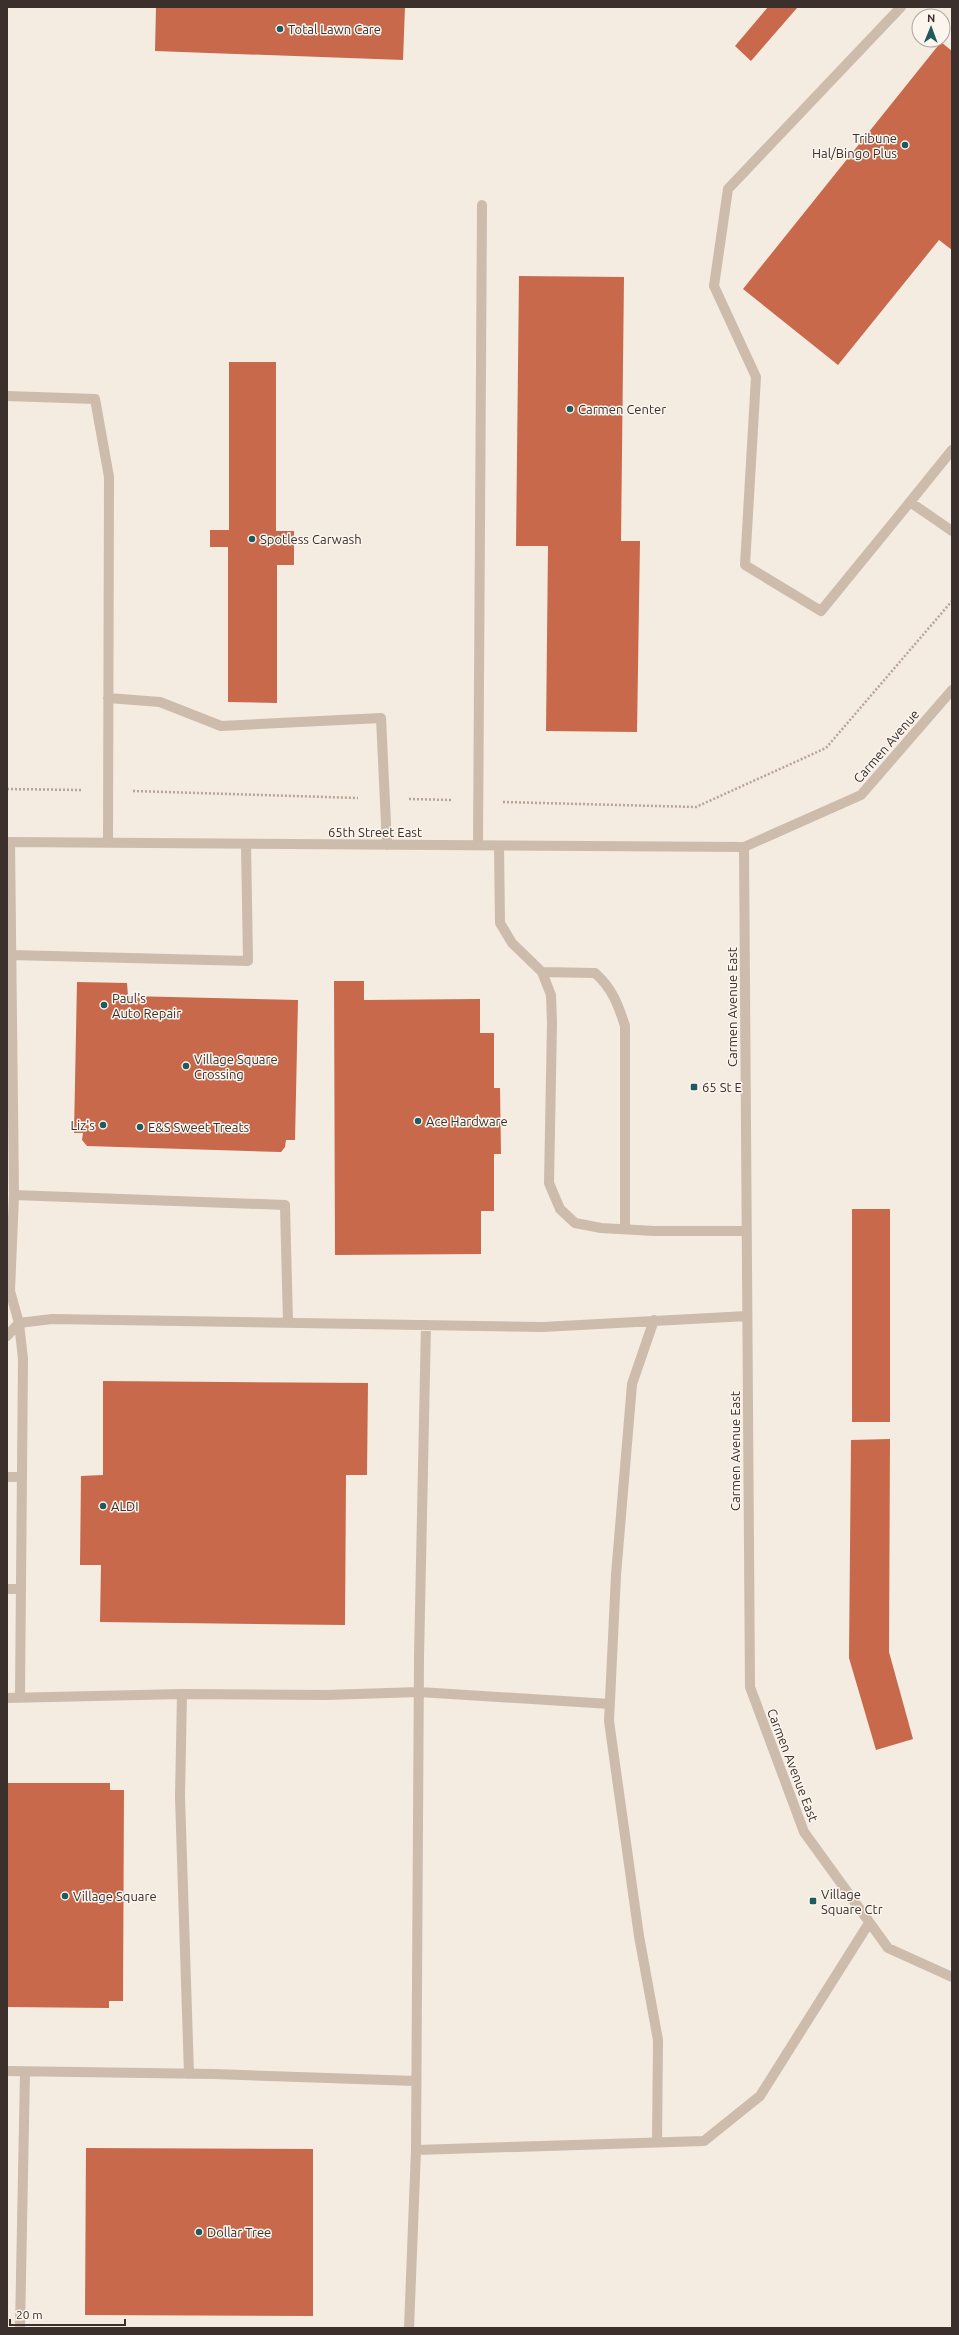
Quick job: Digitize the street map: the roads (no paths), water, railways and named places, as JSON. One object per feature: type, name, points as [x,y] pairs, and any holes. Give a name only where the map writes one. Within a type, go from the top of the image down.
[{"type":"street","points":[[900,7],[728,189],[714,286],[756,378],[745,565],[821,611],[952,450]]},
{"type":"street","points":[[478,845],[482,205]]},
{"type":"street","points":[[7,396],[95,399],[109,477],[108,843]]},
{"type":"street","points":[[910,502],[952,531]]},
{"type":"street","name":"Carmen Avenue","points":[[744,847],[861,795],[952,690]]},
{"type":"street","points":[[108,698],[160,702],[221,726],[382,718],[388,845]]},
{"type":"street","points":[[8,842],[14,1196],[10,1291],[19,1323],[23,1359],[20,1477],[20,1696]]},
{"type":"street","name":"65th Street East","points":[[8,842],[744,847]]},
{"type":"street","points":[[11,955],[248,961],[246,844]]},
{"type":"street","points":[[499,846],[500,923],[512,943],[542,972],[551,995],[552,1024],[549,1183],[560,1210],[575,1223],[601,1228],[746,1231]]},
{"type":"street","name":"Carmen Avenue East","points":[[744,847],[750,1687],[804,1832],[888,1948],[952,1976]]},
{"type":"street","points":[[542,972],[595,973],[606,984],[617,1002],[625,1026],[625,1229]]},
{"type":"street","points":[[14,1196],[285,1205],[288,1322]]},
{"type":"street","points":[[7,1336],[19,1323],[52,1319],[543,1327],[747,1316]]},
{"type":"street","points":[[654,1320],[632,1384],[616,1575],[609,1721],[639,1936],[658,2040],[657,2142]]},
{"type":"street","points":[[409,2328],[416,2150],[419,1692],[426,1325]]},
{"type":"street","points":[[7,1477],[20,1477]]},
{"type":"street","points":[[7,1588],[21,1589]]},
{"type":"street","points":[[7,1698],[20,1696],[182,1694],[326,1695],[419,1692],[610,1704]]},
{"type":"street","points":[[182,1694],[180,1798],[189,2074]]},
{"type":"street","points":[[416,2150],[704,2141],[760,2096],[869,1922]]},
{"type":"street","points":[[7,2071],[189,2074],[416,2081]]},
{"type":"street","points":[[20,2328],[25,2072]]},
{"type":"place","name":"Total Lawn Care","points":[[280,29]]},
{"type":"place","name":"Tribune Hal/Bingo Plus","points":[[905,145]]},
{"type":"place","name":"Carmen Center","points":[[570,409]]},
{"type":"place","name":"Spotless Carwash","points":[[252,539]]},
{"type":"place","name":"Paul's Auto Repair","points":[[104,1005]]},
{"type":"place","name":"Village Square Crossing","points":[[186,1066]]},
{"type":"place","name":"65 St E","points":[[694,1087]]},
{"type":"place","name":"Ace Hardware","points":[[418,1121]]},
{"type":"place","name":"Liz's","points":[[103,1125]]},
{"type":"place","name":"E&S Sweet Treats","points":[[140,1127]]},
{"type":"place","name":"ALDI","points":[[103,1506]]},
{"type":"place","name":"Village Square","points":[[65,1896]]},
{"type":"place","name":"Village Square Ctr","points":[[813,1901]]},
{"type":"place","name":"Dollar Tree","points":[[199,2232]]}]
